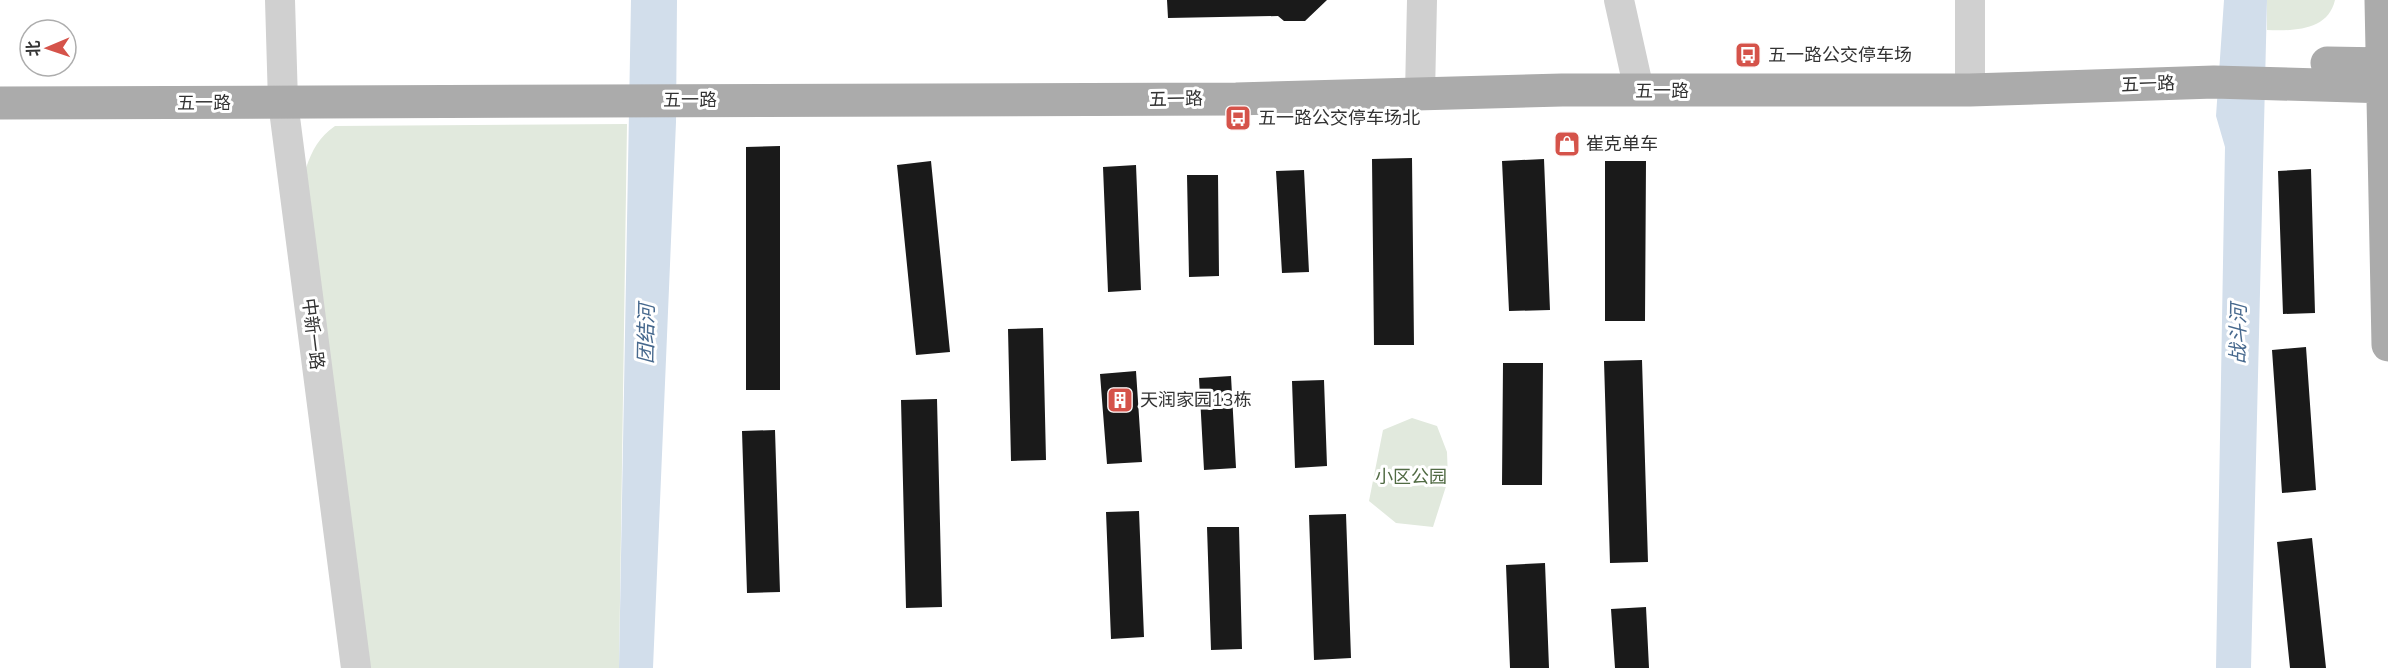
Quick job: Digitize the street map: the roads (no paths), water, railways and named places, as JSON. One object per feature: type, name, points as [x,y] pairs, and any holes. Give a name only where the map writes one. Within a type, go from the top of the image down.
[{"type":"main road","points":[[2381,0],[2385,75],[2388,345]]},
{"type":"main road","name":"五一路","points":[[1420,84],[1562,90],[1970,90],[2215,73]]},
{"type":"main road","name":"五一路","points":[[0,103],[282,93],[690,90],[1045,100],[1692,74],[2267,73],[2385,75]]},
{"type":"main road","name":"五一路","points":[[0,86],[219,86],[282,93]]},
{"type":"street","name":"中新一路","points":[[280,0],[282,93],[356,668]]},
{"type":"street","points":[[1420,84],[1422,0]]},
{"type":"street","points":[[1619,0],[1639,90]]},
{"type":"street","points":[[1970,0],[1970,90]]},
{"type":"water","name":"团结河","points":[[631,0],[677,0],[676,122],[653,668],[619,668]]},
{"type":"water","name":"战斗河","points":[[2224,0],[2267,0],[2251,668],[2216,668],[2225,147],[2216,116]]},
{"type":"place","name":"五一路公交停车场","points":[[1748,55]]},
{"type":"place","name":"五一路公交停车场北","points":[[1238,118]]},
{"type":"place","name":"崔克单车","points":[[1567,144]]},
{"type":"place","name":"天润家园13栋","points":[[1120,400]]},
{"type":"park label","name":"小区公园","points":[[1411,477]]}]
